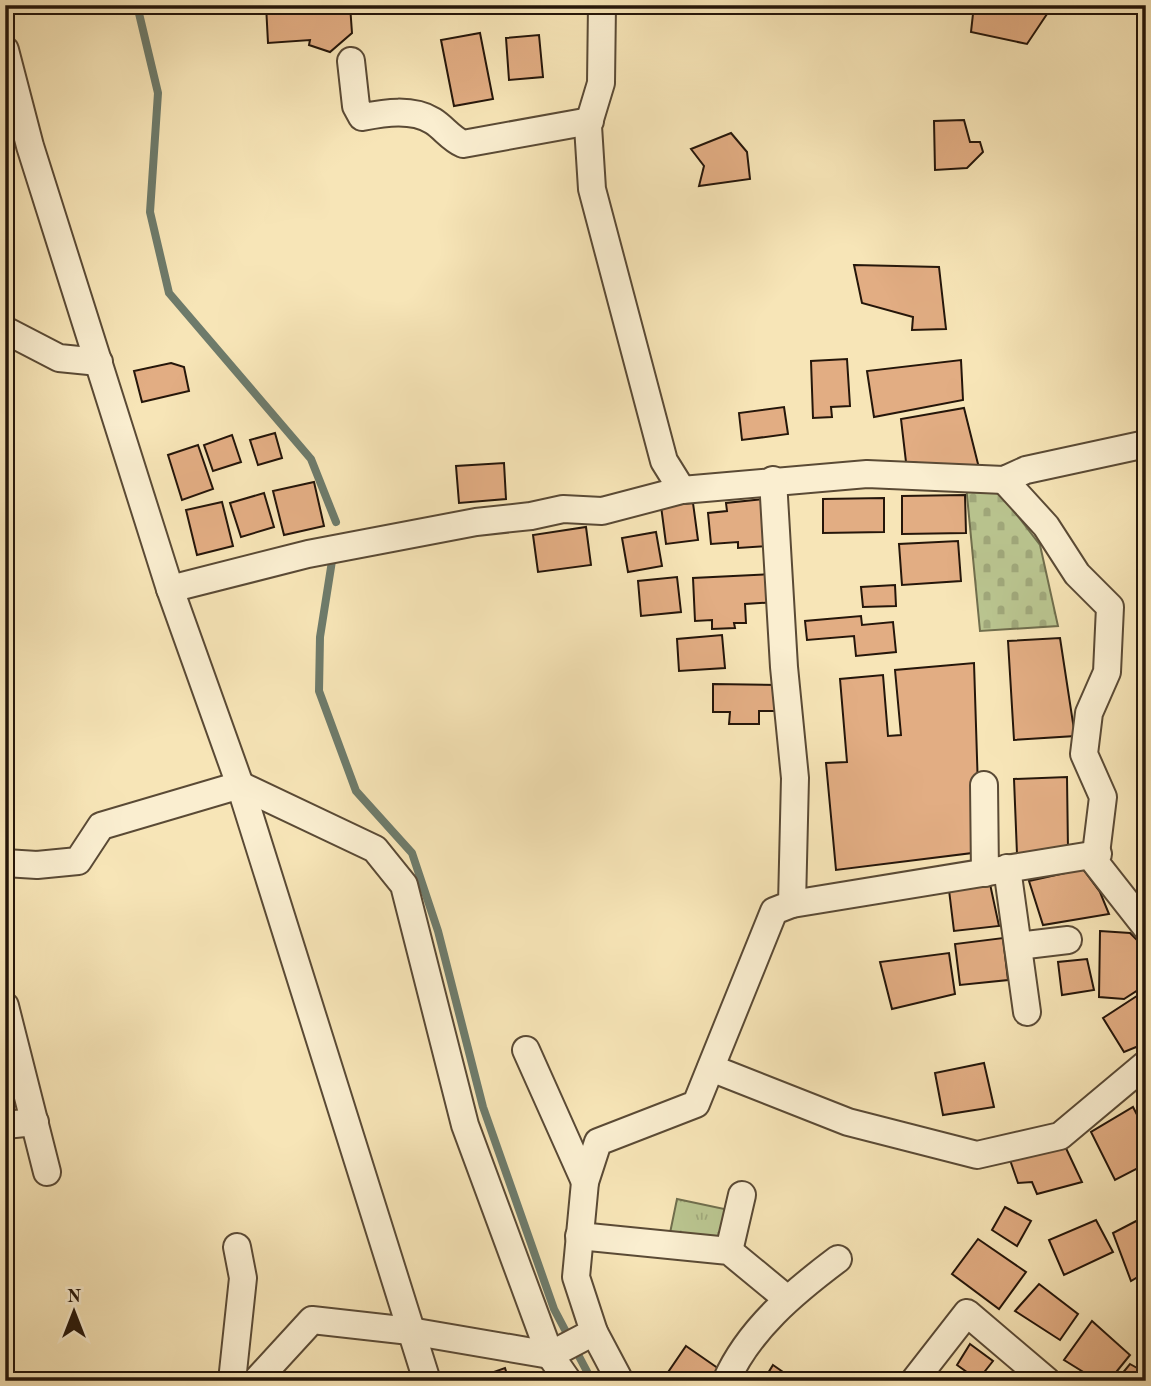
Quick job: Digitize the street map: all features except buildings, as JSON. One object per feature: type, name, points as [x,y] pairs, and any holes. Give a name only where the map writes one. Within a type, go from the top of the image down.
[{"type":"street","points":[[602,5],[601,83],[590,121],[592,189],[664,461],[682,490]]},
{"type":"street","points":[[5,50],[30,146],[170,589],[240,785],[427,1381]]},
{"type":"street","points":[[351,61],[356,106],[362,117],[385,113],[414,114],[433,121],[452,139],[463,144],[590,121]]},
{"type":"street","points":[[5,330],[59,358],[99,362]]},
{"type":"street","points":[[170,589],[308,554],[476,522],[531,516],[563,509],[602,511],[682,490],[773,480],[867,474],[1004,480],[1026,470],[1146,444]]},
{"type":"street","points":[[773,480],[784,667],[795,778],[792,904]]},
{"type":"street","points":[[1004,480],[1046,526],[1077,574],[1110,607],[1108,672],[1089,713],[1084,754],[1103,797],[1095,862],[1146,927]]},
{"type":"street","points":[[5,863],[78,861],[101,826],[240,785],[375,849],[404,885],[465,1125],[570,1344],[620,1381]]},
{"type":"street","points":[[984,785],[996,870],[1018,946],[1027,1012]]},
{"type":"street","points":[[568,1381],[585,1182],[598,1142],[696,1104],[774,911],[792,904],[1098,854]]},
{"type":"street","points":[[1018,946],[1068,940]]},
{"type":"street","points":[[5,1006],[47,1172]]},
{"type":"street","points":[[526,1050],[585,1182]]},
{"type":"street","points":[[711,1068],[848,1122],[976,1155],[1060,1136],[1146,1064]]},
{"type":"street","points":[[5,1125],[35,1122]]},
{"type":"street","points":[[729,1251],[742,1195]]},
{"type":"street","points":[[579,1236],[729,1251],[786,1298]]},
{"type":"street","points":[[232,1381],[243,1278],[237,1247]]},
{"type":"street","points":[[726,1381],[732,1367],[786,1298],[838,1259]]},
{"type":"street","points":[[914,1381],[967,1313],[1047,1381]]},
{"type":"street","points":[[256,1381],[312,1320],[570,1344]]},
{"type":"green space","points":[[966,485],[1001,494],[1040,545],[1058,626],[980,631]]},
{"type":"green space","points":[[677,1199],[729,1210],[722,1244],[670,1233]]},
{"type":"waterway","points":[[137,5],[158,93],[150,212],[169,293],[311,459],[336,522]]},
{"type":"waterway","points":[[332,561],[320,637],[319,691],[356,791],[412,853],[438,931],[483,1107],[554,1309],[592,1381]]}]
